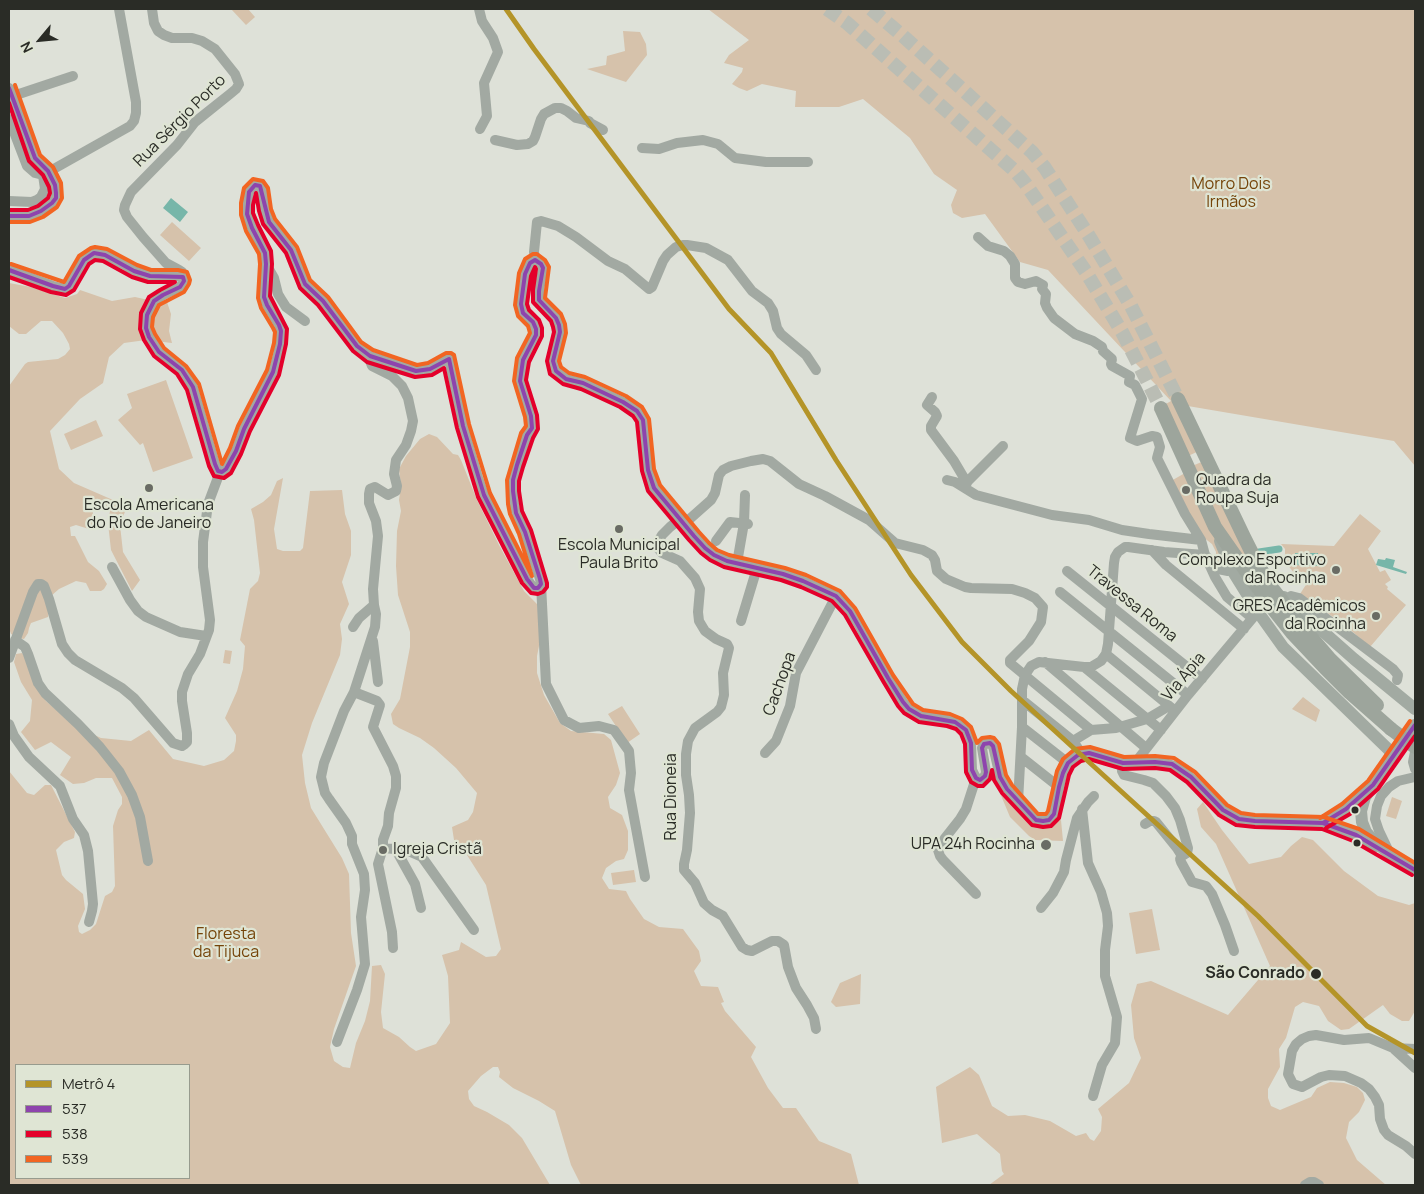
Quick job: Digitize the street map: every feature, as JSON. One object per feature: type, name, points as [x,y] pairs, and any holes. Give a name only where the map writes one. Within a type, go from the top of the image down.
[{"type":"highway","points":[[1178,399],[1244,537],[1272,588],[1330,659],[1375,703],[1415,747]]},
{"type":"highway","points":[[1161,408],[1216,527],[1269,604],[1292,633],[1349,692],[1393,725],[1415,736]]},
{"type":"main road","points":[[1216,527],[1232,570],[1255,615],[1309,674],[1388,750],[1392,758]]},
{"type":"main road","points":[[1272,588],[1368,670],[1413,705]]},
{"type":"main road","points":[[1415,725],[1373,785],[1362,804],[1361,811],[1362,822],[1366,832],[1374,841],[1415,870]]},
{"type":"street","name":"Rua Sérgio Porto","points":[[45,173],[130,126],[134,121],[136,102],[119,9]]},
{"type":"street","name":"Rua Sérgio Porto","points":[[152,9],[154,23],[158,31],[164,36],[172,38],[192,38],[202,41],[215,49],[228,64],[239,84],[236,89],[195,122],[177,146],[130,192],[125,205],[124,210],[127,217],[166,262],[182,272],[183,278]]},
{"type":"street","points":[[479,9],[482,21],[493,38],[498,52],[484,83],[487,116],[480,129]]},
{"type":"street","points":[[9,216],[29,216],[41,211],[56,198],[55,185],[35,158],[11,96],[73,76]]},
{"type":"street","points":[[495,140],[517,145],[528,144],[535,138],[544,114],[555,108],[564,109],[576,118],[589,121],[602,130]]},
{"type":"street","points":[[9,119],[27,166],[35,173],[45,173]]},
{"type":"street","points":[[642,148],[656,149],[703,140],[718,144],[736,158],[766,162],[808,162]]},
{"type":"street","points":[[9,202],[32,202],[41,197],[45,189],[45,173]]},
{"type":"street","points":[[9,658],[33,592],[38,584],[41,584],[44,586],[49,598],[62,644],[68,653],[76,660],[122,688],[134,698],[174,743],[182,746],[187,742],[182,692],[188,674],[200,654],[210,620],[203,567],[203,542],[208,504],[220,472],[226,469],[236,451],[244,430],[273,372],[280,344],[281,331],[279,325],[264,298],[266,264],[263,248],[247,214],[249,192],[255,185],[260,186],[262,190],[269,222],[290,250],[305,284],[323,301],[352,340],[364,352],[370,356],[416,371],[430,369],[449,359],[470,451],[484,495],[527,579],[534,588],[538,588],[541,584]]},
{"type":"street","points":[[816,370],[806,354],[779,331],[773,311],[768,303],[752,291],[728,260],[717,253],[694,245],[676,247],[663,261],[652,287],[649,289],[625,269],[608,261],[558,226],[541,221],[537,222],[535,260],[543,268],[539,300],[556,318],[560,332],[553,361],[556,371],[566,379],[583,383],[623,402],[637,411],[644,427],[648,470],[657,493],[705,548],[714,555],[727,561],[783,574],[836,596],[854,618],[902,702],[909,710],[921,716],[955,722],[966,730],[971,744],[972,770],[976,778],[966,809],[938,850],[943,860],[976,894]]},
{"type":"street","points":[[978,237],[988,246],[1004,251],[1010,256],[1015,264],[1015,278],[1018,282],[1025,284],[1036,281],[1043,285],[1042,288],[1046,294],[1045,303],[1054,318],[1075,334],[1093,341],[1102,347],[1103,351],[1112,358],[1112,366],[1130,376],[1129,382],[1135,385],[1142,399],[1130,438],[1137,440],[1152,436],[1157,437],[1160,447],[1157,458],[1201,540],[1205,555],[1215,577],[1227,597],[1255,615]]},
{"type":"street","points":[[9,270],[65,289],[70,286],[84,260],[89,255],[99,254],[126,264],[134,271],[150,276],[177,276],[183,278],[184,281],[180,287],[154,301],[147,315],[146,328],[149,337],[159,352],[182,370],[193,387],[215,464],[220,472]]},
{"type":"street","points":[[535,260],[530,263],[525,274],[521,304],[523,313],[533,322],[536,329],[536,335],[522,360],[520,381],[531,416],[532,428],[527,435],[513,480],[513,491],[516,513],[525,532],[541,584],[546,684],[564,720],[579,728],[599,726],[614,730],[629,751],[631,773],[629,790],[645,878]]},
{"type":"street","points":[[266,264],[274,278],[278,294],[286,307],[305,321]]},
{"type":"street","points":[[337,1042],[358,990],[365,964],[361,917],[365,890],[364,874],[352,844],[352,836],[346,823],[325,793],[321,778],[324,763],[354,692],[376,621],[373,589],[378,536],[376,521],[369,503],[370,489],[375,487],[388,495],[396,491],[397,486],[394,474],[396,460],[406,445],[412,431],[413,421],[408,398],[402,386],[392,376],[372,366],[370,356]]},
{"type":"street","points":[[932,396],[927,405],[938,416],[930,426],[931,430],[954,461],[970,492],[1052,515],[1089,520],[1122,530],[1201,540]]},
{"type":"street","points":[[965,484],[1003,446]]},
{"type":"street","points":[[682,522],[711,500],[715,493],[719,475],[723,470],[758,459],[770,461],[796,482],[864,518],[895,543],[929,553],[935,560],[938,574],[946,579],[971,588],[1012,589],[1035,598],[1043,607],[1041,622],[1028,641],[1010,660],[1010,663],[1090,730]]},
{"type":"street","points":[[948,480],[965,484]]},
{"type":"street","points":[[736,563],[746,524],[745,495]]},
{"type":"street","name":"Rua Dioneia","points":[[682,522],[670,527],[662,534],[657,547],[662,553],[680,561],[695,578],[700,589],[699,621],[705,631],[726,643],[729,648],[723,673],[724,695],[721,707],[694,728],[688,741],[686,775],[690,813],[684,870],[695,883],[704,903],[722,916],[739,944],[745,949],[752,951],[778,940],[784,945],[788,967],[796,988],[814,1018],[816,1029]]},
{"type":"street","points":[[716,541],[730,522],[746,524]]},
{"type":"street","points":[[1018,802],[1022,689],[1025,675],[1031,666],[1039,662],[1084,667],[1101,661],[1106,654],[1110,632],[1112,578],[1115,557],[1121,550],[1128,547],[1187,555],[1205,555],[1218,569],[1232,570]]},
{"type":"street","points":[[1152,550],[1166,565],[1244,628]]},
{"type":"street","points":[[112,567],[130,600],[146,618],[180,632],[206,636]]},
{"type":"street","points":[[741,621],[757,568]]},
{"type":"street","name":"Travessa Roma","points":[[1067,571],[1202,679]]},
{"type":"street","points":[[1060,592],[1188,695]]},
{"type":"street","name":"Cachopa","points":[[765,753],[776,740],[790,706],[796,673],[836,596]]},
{"type":"street","points":[[1291,596],[1304,601],[1393,669],[1398,674],[1397,680]]},
{"type":"street","points":[[353,627],[359,618],[374,605]]},
{"type":"street","name":"Via Ápia","points":[[1135,763],[1161,730],[1172,708],[1188,695],[1255,615]]},
{"type":"street","points":[[372,638],[378,682]]},
{"type":"street","points":[[15,640],[25,647],[38,683],[45,693],[95,742],[119,771],[132,795],[140,817],[148,861]]},
{"type":"street","points":[[1073,740],[1090,730],[1121,727],[1147,719],[1172,708],[1106,654]]},
{"type":"street","points":[[1045,662],[1146,748]]},
{"type":"street","points":[[1084,667],[1161,730]]},
{"type":"street","points":[[354,692],[377,701],[380,706],[374,727],[396,776],[396,788],[378,864],[392,932],[393,948]]},
{"type":"street","points":[[1022,700],[1073,740],[1082,754]]},
{"type":"street","points":[[9,724],[14,736],[29,758],[60,786],[66,797],[71,815],[84,835],[88,851],[93,904],[88,922]]},
{"type":"street","points":[[1022,727],[1068,763]]},
{"type":"street","points":[[976,778],[980,780],[985,776],[982,748],[984,744],[990,743],[994,746],[1000,777],[1007,789],[1036,820],[1047,821],[1054,814],[1059,787],[1068,763],[1082,754],[1096,754],[1123,763],[1155,762],[1172,764],[1191,777],[1223,810],[1239,819],[1255,822],[1323,822],[1356,835],[1390,854]]},
{"type":"street","points":[[1415,752],[1413,762],[1415,769]]},
{"type":"street","points":[[1020,757],[1059,787]]},
{"type":"street","points":[[1123,763],[1122,772],[1124,775],[1153,783],[1175,808],[1188,848],[1187,853],[1180,859],[1181,862],[1192,882],[1206,886],[1212,894],[1226,924],[1234,951]]},
{"type":"street","points":[[1390,854],[1375,819],[1377,806],[1381,796],[1389,787],[1398,781],[1415,777]]},
{"type":"street","points":[[1323,822],[1346,809],[1373,785]]},
{"type":"street","points":[[1041,908],[1053,893],[1064,872],[1071,838],[1078,818],[1082,809],[1094,796]]},
{"type":"street","points":[[1082,809],[1088,863],[1101,892],[1107,913],[1105,972],[1117,1017],[1117,1036],[1102,1065],[1093,1096]]},
{"type":"street","points":[[1145,824],[1154,820],[1182,856]]},
{"type":"street","points":[[383,848],[406,850],[422,857],[474,930]]},
{"type":"street","points":[[395,848],[415,884],[420,908]]},
{"type":"street","points":[[364,874],[378,864]]},
{"type":"street","points":[[1415,1068],[1393,1048],[1369,1038],[1344,1040],[1316,1035],[1302,1039],[1296,1044],[1292,1051],[1288,1074],[1293,1084],[1302,1087],[1329,1075],[1345,1076],[1361,1083],[1375,1097],[1384,1130],[1388,1135],[1415,1154]]},
{"type":"street","points":[[1393,1048],[1415,1049]]},
{"type":"street","points":[[1305,1185],[1314,1182],[1319,1185]]},
{"type":"green space","points":[[231,9],[248,9],[255,17],[246,25]]},
{"type":"green space","name":"Morro Dois Irmãos","points":[[708,9],[1415,9],[1415,466],[1394,441],[1176,404],[1199,451],[1188,456],[1164,405],[1171,401],[1048,270],[1020,262],[985,214],[962,218],[953,213],[951,205],[957,190],[934,174],[910,138],[863,99],[839,107],[795,107],[796,91],[762,84],[747,91],[732,84],[743,68],[724,63],[729,55],[749,40]]},
{"type":"green space","points":[[623,31],[640,32],[646,44],[647,55],[626,82],[587,69],[606,65],[607,56],[625,51]]},
{"type":"green space","points":[[172,222],[201,248],[189,261],[160,235]]},
{"type":"green space","points":[[9,283],[31,287],[65,298],[77,294],[80,290],[112,301],[135,297],[162,303],[167,302],[171,314],[169,331],[172,343],[146,340],[124,343],[109,357],[103,383],[80,399],[50,431],[59,469],[74,483],[113,500],[126,509],[120,525],[123,552],[140,580],[132,591],[111,550],[108,523],[110,511],[106,505],[97,505],[93,511],[92,527],[89,529],[76,525],[70,527],[71,536],[75,536],[88,562],[99,571],[107,584],[101,591],[90,591],[86,583],[76,581],[59,589],[51,596],[48,617],[31,623],[24,639],[11,634],[9,628],[9,386],[28,362],[58,359],[70,349],[63,333],[52,321],[41,321],[26,334],[19,334],[9,326]]},
{"type":"green space","points":[[166,380],[193,458],[153,472],[143,443],[140,445],[118,420],[132,408],[127,394]]},
{"type":"green space","points":[[96,420],[103,436],[71,450],[64,434]]},
{"type":"green space","name":"Floresta da Tijuca","points":[[429,434],[437,437],[453,454],[458,455],[499,545],[524,591],[538,605],[541,636],[537,656],[537,673],[544,695],[560,723],[571,731],[604,734],[611,740],[620,773],[616,785],[608,797],[610,808],[622,815],[628,831],[628,850],[624,859],[616,861],[606,868],[602,878],[609,889],[626,891],[644,919],[659,927],[683,929],[699,951],[701,961],[694,971],[701,986],[718,987],[724,1002],[721,1003],[725,1011],[756,1047],[751,1057],[768,1088],[783,1108],[796,1108],[819,1141],[851,1154],[859,1185],[581,1185],[571,1165],[555,1111],[513,1088],[499,1077],[498,1067],[493,1067],[481,1076],[468,1091],[469,1099],[474,1106],[509,1125],[522,1138],[550,1185],[9,1185],[9,771],[27,793],[34,795],[45,785],[51,785],[75,832],[74,838],[64,842],[56,850],[62,875],[83,894],[85,909],[78,926],[79,932],[82,934],[96,924],[105,896],[112,892],[115,886],[113,826],[122,804],[122,797],[112,778],[96,778],[84,783],[73,784],[60,775],[71,757],[51,742],[35,750],[21,732],[30,721],[32,700],[21,682],[14,662],[16,654],[22,653],[46,701],[75,726],[101,738],[131,741],[149,730],[173,759],[204,766],[224,760],[234,751],[236,741],[236,735],[225,718],[237,691],[243,669],[245,646],[240,640],[250,589],[258,581],[260,573],[251,509],[271,495],[277,481],[283,478],[274,529],[277,549],[300,551],[303,548],[310,491],[342,490],[345,514],[351,531],[351,555],[342,582],[349,604],[340,624],[342,639],[340,655],[312,723],[302,755],[305,783],[311,808],[342,858],[349,874],[351,933],[356,966],[334,1029],[330,1047],[334,1061],[343,1067],[350,1068],[370,1001],[372,966],[381,965],[385,974],[381,1012],[383,1028],[399,1037],[416,1051],[436,1044],[450,1023],[448,976],[442,955],[459,950],[461,942],[486,957],[496,956],[501,949],[486,885],[460,844],[454,840],[452,827],[468,820],[473,812],[477,793],[456,768],[434,748],[420,738],[393,724],[391,714],[400,699],[410,647],[410,632],[398,595],[396,566],[397,531],[401,511],[399,469],[406,456],[420,439]]},
{"type":"green space","points":[[1204,461],[1256,568],[1251,573],[1227,539],[1192,466]]},
{"type":"green space","points":[[1185,473],[1220,545],[1224,568],[1215,563],[1216,552],[1212,544],[1199,534],[1171,481]]},
{"type":"green space","name":"Complexo Esportivo da Rocinha","points":[[1360,514],[1381,531],[1368,549],[1380,572],[1385,570],[1391,580],[1385,584],[1388,587],[1387,589],[1406,605],[1370,647],[1346,626],[1300,594],[1309,580],[1322,576],[1320,572],[1316,571],[1302,575],[1294,573],[1287,564],[1285,549],[1281,544],[1334,546]]},
{"type":"green space","points":[[225,650],[232,651],[230,664],[223,663]]},
{"type":"green space","points":[[1303,697],[1320,710],[1316,722],[1292,709]]},
{"type":"green space","points":[[622,706],[640,734],[627,743],[608,714]]},
{"type":"green space","points":[[1000,793],[1018,807],[1038,828],[1061,820],[1063,841],[1035,840],[1029,836],[1010,817]]},
{"type":"green space","points":[[1392,797],[1402,801],[1396,819],[1386,816]]},
{"type":"green space","points":[[1203,802],[1249,864],[1281,857],[1302,837],[1313,840],[1344,871],[1378,896],[1409,905],[1415,903],[1415,1011],[1409,1021],[1402,1021],[1390,1014],[1383,1005],[1349,1029],[1341,1030],[1328,1021],[1319,1006],[1303,1002],[1295,1007],[1286,1038],[1279,1049],[1280,1067],[1268,1089],[1268,1098],[1271,1106],[1280,1110],[1311,1097],[1317,1088],[1330,1082],[1344,1083],[1357,1087],[1363,1093],[1365,1100],[1359,1112],[1349,1122],[1346,1138],[1357,1160],[1386,1185],[989,1185],[1004,1174],[1000,1154],[977,1134],[942,1143],[936,1087],[970,1067],[979,1075],[992,1106],[1008,1116],[1025,1115],[1050,1121],[1076,1136],[1086,1133],[1094,1141],[1101,1131],[1102,1117],[1098,1109],[1129,1083],[1141,1058],[1134,1038],[1131,1005],[1137,984],[1151,981],[1228,1015],[1270,966],[1216,844],[1201,827],[1197,809]]},
{"type":"green space","points":[[634,870],[636,882],[613,885],[611,873]]},
{"type":"green space","points":[[1152,909],[1160,950],[1136,954],[1129,913]]},
{"type":"green space","points":[[861,974],[860,1004],[836,1007],[831,1002],[840,983]]},
{"type":"water","points":[[171,198],[188,212],[180,222],[163,208]]},
{"type":"water","points":[[1295,553],[1318,553],[1318,566],[1294,565]]},
{"type":"water","points":[[1386,558],[1395,560],[1393,567],[1407,572],[1406,574],[1376,565],[1378,559],[1385,560]]},
{"type":"waterway","points":[[1259,552],[1279,549]]},
{"type":"tunnel","points":[[827,9],[847,23],[1015,171],[1086,272],[1122,332],[1161,408]]},
{"type":"tunnel","points":[[871,9],[1032,152],[1045,168],[1131,306],[1178,399]]},
{"type":"metro line","name":"4","points":[[506,9],[729,309],[771,353],[836,460],[911,575],[962,642],[1011,691],[1258,916],[1367,1026],[1415,1053]]},
{"type":"transit line","name":"539","points":[[9,222],[30,222],[43,217],[57,207],[62,198],[61,183],[53,167],[40,155],[15,85]]},
{"type":"transit line","name":"537","points":[[9,88],[35,158],[48,171],[55,185],[56,193],[56,198],[52,203],[41,211],[29,216],[9,216]]},
{"type":"transit line","name":"538","points":[[9,103],[29,161],[43,175],[50,193],[48,198],[38,206],[28,210],[9,210]]},
{"type":"transit line","name":"539","points":[[11,264],[64,282],[79,256],[95,247],[107,249],[137,265],[151,270],[187,272],[190,280],[184,292],[159,305],[153,317],[152,327],[164,348],[186,366],[199,384],[222,464],[238,426],[267,370],[274,343],[275,332],[261,308],[258,298],[259,254],[246,231],[241,215],[244,188],[253,179],[263,181],[268,188],[271,209],[275,219],[297,247],[310,280],[328,297],[361,342],[373,350],[417,365],[428,363],[446,353],[454,355],[469,424],[490,493],[532,576],[519,534],[510,514],[507,480],[521,433],[526,426],[514,381],[517,358],[530,333],[528,326],[518,316],[515,305],[519,273],[525,259],[533,254],[537,254],[545,260],[549,267],[545,298],[561,314],[565,324],[566,333],[559,361],[561,367],[569,373],[585,377],[626,396],[642,407],[649,419],[654,469],[660,485],[699,532],[717,550],[729,555],[785,568],[806,575],[840,591],[855,608],[893,675],[913,704],[923,710],[950,714],[962,719],[971,727],[977,743],[982,738],[994,738],[999,744],[1006,775],[1012,785],[1038,814],[1046,814],[1048,811],[1057,771],[1063,759],[1075,749],[1090,747],[1124,757],[1155,756],[1174,758],[1195,772],[1227,805],[1241,813],[1324,817],[1359,829],[1415,863]]},
{"type":"transit line","name":"537","points":[[9,270],[65,289],[69,286],[84,260],[94,253],[105,255],[134,271],[150,276],[183,277],[184,281],[180,287],[154,301],[147,315],[146,328],[149,337],[159,352],[182,370],[193,387],[215,464],[218,471],[222,472],[226,469],[236,451],[244,429],[273,372],[280,344],[281,331],[279,325],[264,297],[265,253],[247,214],[249,192],[255,185],[260,186],[269,222],[291,250],[305,284],[323,301],[357,346],[370,356],[416,371],[430,369],[449,359],[463,426],[484,495],[527,579],[534,588],[538,588],[541,584],[540,579],[525,532],[516,513],[513,491],[513,480],[517,465],[527,435],[532,428],[531,416],[520,381],[523,360],[536,335],[536,329],[533,322],[523,313],[521,304],[525,274],[530,263],[535,260],[543,268],[539,300],[556,318],[559,325],[560,332],[553,361],[556,371],[566,379],[583,383],[623,402],[637,411],[643,420],[648,470],[654,488],[694,536],[714,555],[727,561],[783,574],[836,596],[850,611],[888,678],[909,709],[921,716],[955,722],[966,730],[971,743],[972,770],[976,778],[980,780],[985,776],[986,772],[982,748],[984,744],[990,743],[993,746],[1000,777],[1007,789],[1036,820],[1049,820],[1054,814],[1059,787],[1068,763],[1078,755],[1089,753],[1123,763],[1155,762],[1172,764],[1191,777],[1223,810],[1239,819],[1323,823],[1356,835],[1415,870]]},
{"type":"transit line","name":"538","points":[[9,277],[51,292],[66,295],[74,290],[89,264],[95,260],[103,261],[132,277],[148,282],[175,282],[149,297],[141,313],[140,329],[144,340],[154,356],[177,374],[187,390],[209,466],[214,476],[224,478],[231,473],[279,375],[286,344],[287,329],[270,296],[271,251],[253,213],[256,193],[263,224],[286,253],[300,288],[318,305],[353,351],[367,362],[415,377],[432,375],[444,368],[457,428],[478,497],[522,583],[531,593],[538,594],[543,592],[547,587],[547,583],[531,530],[522,511],[519,491],[519,481],[523,467],[538,429],[537,415],[526,380],[529,362],[542,336],[539,320],[529,310],[527,304],[531,276],[535,267],[533,302],[551,321],[554,332],[547,361],[550,374],[563,384],[581,389],[620,407],[633,416],[637,422],[642,471],[648,491],[689,540],[710,560],[724,567],[781,580],[832,601],[845,615],[898,706],[904,713],[919,722],[956,729],[961,734],[965,744],[966,772],[971,782],[978,786],[983,786],[990,779],[992,770],[994,780],[1002,793],[1032,825],[1051,826],[1059,818],[1069,775],[1073,767],[1081,761],[1089,759],[1123,769],[1155,768],[1170,770],[1187,782],[1219,815],[1236,825],[1322,829],[1353,841],[1412,875]]},
{"type":"transit line","name":"539","points":[[1320,818],[1342,804],[1368,781],[1410,721]]},
{"type":"transit line","name":"537","points":[[1323,823],[1346,809],[1373,785],[1415,725]]},
{"type":"transit line","name":"538","points":[[1326,828],[1350,814],[1378,789],[1415,736]]},
{"type":"place","name":"Escola Americana do Rio de Janeiro","points":[[149,488]]},
{"type":"place","name":"Quadra da Roupa Suja","points":[[1186,490]]},
{"type":"place","name":"Escola Municipal Paula Brito","points":[[619,529]]},
{"type":"place","name":"Complexo Esportivo da Rocinha","points":[[1336,570]]},
{"type":"place","name":"GRES Acadêmicos da Rocinha","points":[[1376,616]]},
{"type":"place","name":"UPA 24h Rocinha","points":[[1046,845]]},
{"type":"place","name":"Igreja Cristã","points":[[383,850]]},
{"type":"place","name":"São Conrado","points":[[1316,974]]}]
